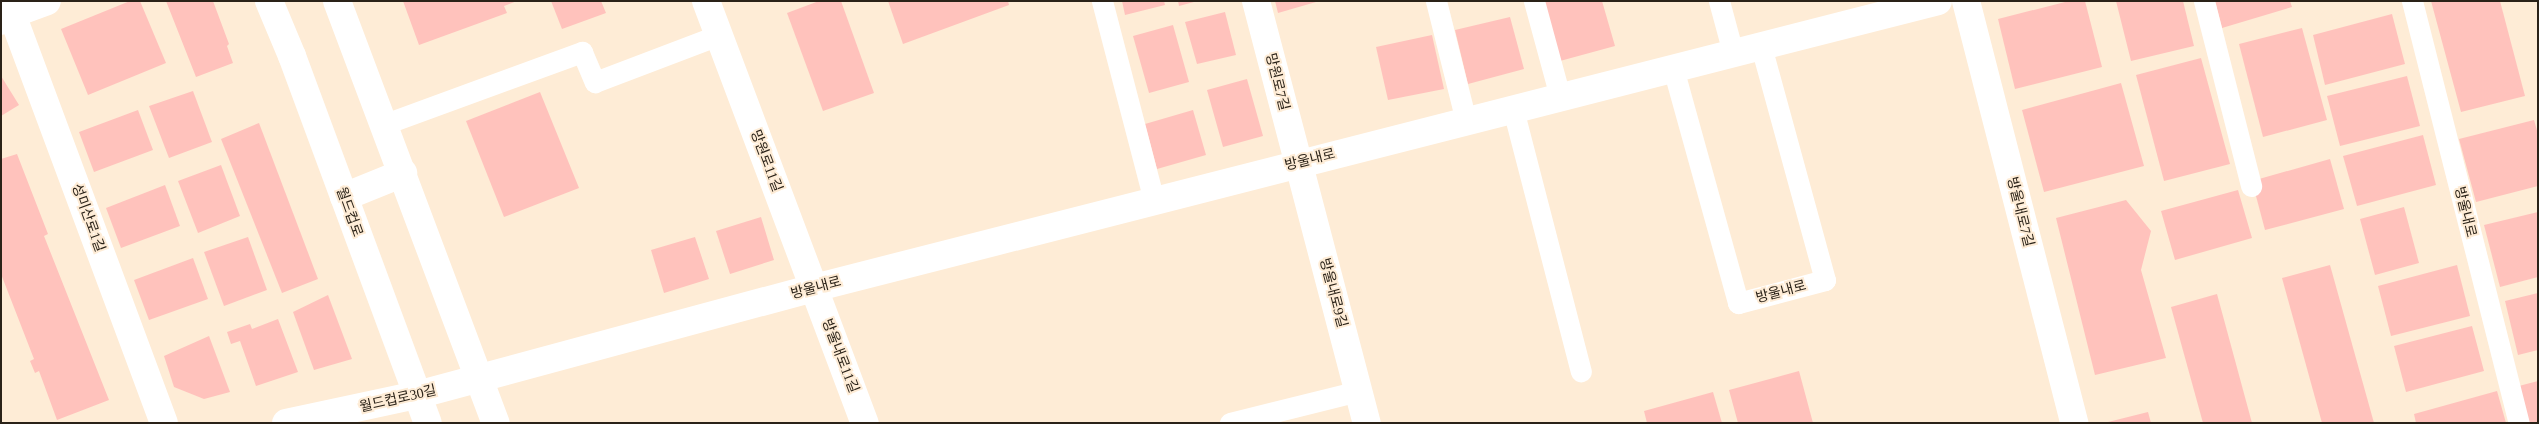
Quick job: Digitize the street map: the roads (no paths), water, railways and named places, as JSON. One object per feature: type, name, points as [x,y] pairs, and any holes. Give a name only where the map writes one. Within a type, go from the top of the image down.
[{"type":"street","points":[[7,12],[47,1]]},
{"type":"street","name":"월드컵로","points":[[269,1],[428,423]]},
{"type":"street","points":[[337,1],[385,124],[496,423]]},
{"type":"street","name":"망원로11길","points":[[706,1],[814,288]]},
{"type":"street","name":"망원로7길","points":[[1256,1],[1298,163]]},
{"type":"street","name":"방울내로","points":[[480,379],[814,288],[1938,1]]},
{"type":"street","name":"방울내로7길","points":[[1966,1],[2074,423]]},
{"type":"street","name":"성미산로1길","points":[[7,12],[164,423]]},
{"type":"street","name":"방울내로9길","points":[[1298,163],[1367,423]]},
{"type":"street","points":[[344,197],[403,173]]},
{"type":"street","name":"방울내로11길","points":[[814,288],[865,423]]},
{"type":"street","name":"월드컵로30길","points":[[286,423],[418,395],[480,379]]},
{"type":"lane","points":[[1102,1],[1154,200]]},
{"type":"lane","points":[[1436,1],[1466,121]]},
{"type":"lane","points":[[1534,1],[1560,97]]},
{"type":"lane","points":[[1719,1],[1733,53]]},
{"type":"lane","points":[[2204,1],[2251,186]]},
{"type":"lane","name":"방울내로","points":[[2412,1],[2519,423]]},
{"type":"lane","points":[[385,124],[582,52],[595,82],[719,34]]},
{"type":"lane","name":"방울내로","points":[[1673,68],[1738,303],[1825,280],[1761,46]]},
{"type":"lane","points":[[1513,109],[1581,371]]},
{"type":"lane","points":[[1230,423],[1358,391]]}]
